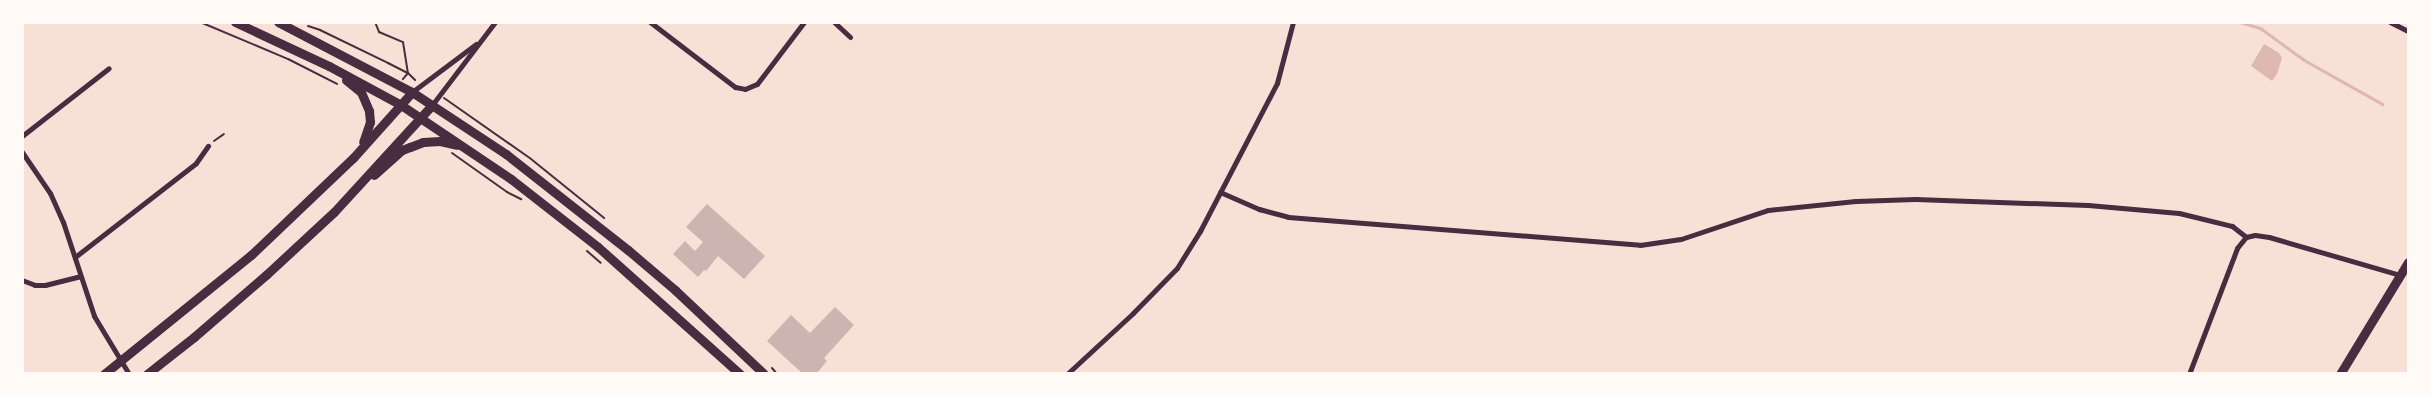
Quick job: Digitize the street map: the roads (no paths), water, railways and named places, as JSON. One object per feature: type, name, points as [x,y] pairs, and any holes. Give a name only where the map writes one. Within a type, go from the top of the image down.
[{"type":"main road","points":[[235,22],[329,66],[401,105],[512,179],[598,247],[740,374]]},
{"type":"main road","points":[[278,22],[412,92],[506,154],[580,210],[675,290],[764,374]]},
{"type":"main road","points":[[329,66],[361,92],[369,111],[370,122],[367,136],[353,158]]},
{"type":"main road","points":[[104,374],[251,255],[353,158],[412,92]]},
{"type":"main road","points":[[343,201],[432,104]]},
{"type":"main road","points":[[147,374],[194,337],[267,274],[343,201],[402,150],[423,142],[440,142],[462,146]]},
{"type":"main road","points":[[2340,374],[2408,262]]},
{"type":"street","points":[[432,104],[495,22]]},
{"type":"street","points":[[650,22],[735,87],[745,89],[756,84],[804,22]]},
{"type":"street","points":[[834,22],[850,36]]},
{"type":"street","points":[[1067,374],[1133,313],[1177,268],[1220,192],[1277,83],[1293,22]]},
{"type":"street","points":[[2390,22],[2408,31]]},
{"type":"street","points":[[412,92],[482,39]]},
{"type":"street","points":[[22,136],[109,68]]},
{"type":"street","points":[[75,257],[196,163],[208,146]]},
{"type":"street","points":[[22,152],[50,194],[75,257],[94,316],[129,374]]},
{"type":"street","points":[[1220,192],[1259,209],[1288,216],[1640,245],[1680,239],[1768,210],[1856,201],[1915,199],[2088,205],[2179,214],[2232,226],[2246,238]]},
{"type":"street","points":[[2189,374],[2237,248],[2246,238],[2255,235],[2269,237],[2400,275]]},
{"type":"street","points":[[22,280],[35,285],[45,285],[80,276]]},
{"type":"waterway","points":[[2240,22],[2260,28],[2304,60],[2382,104]]}]
